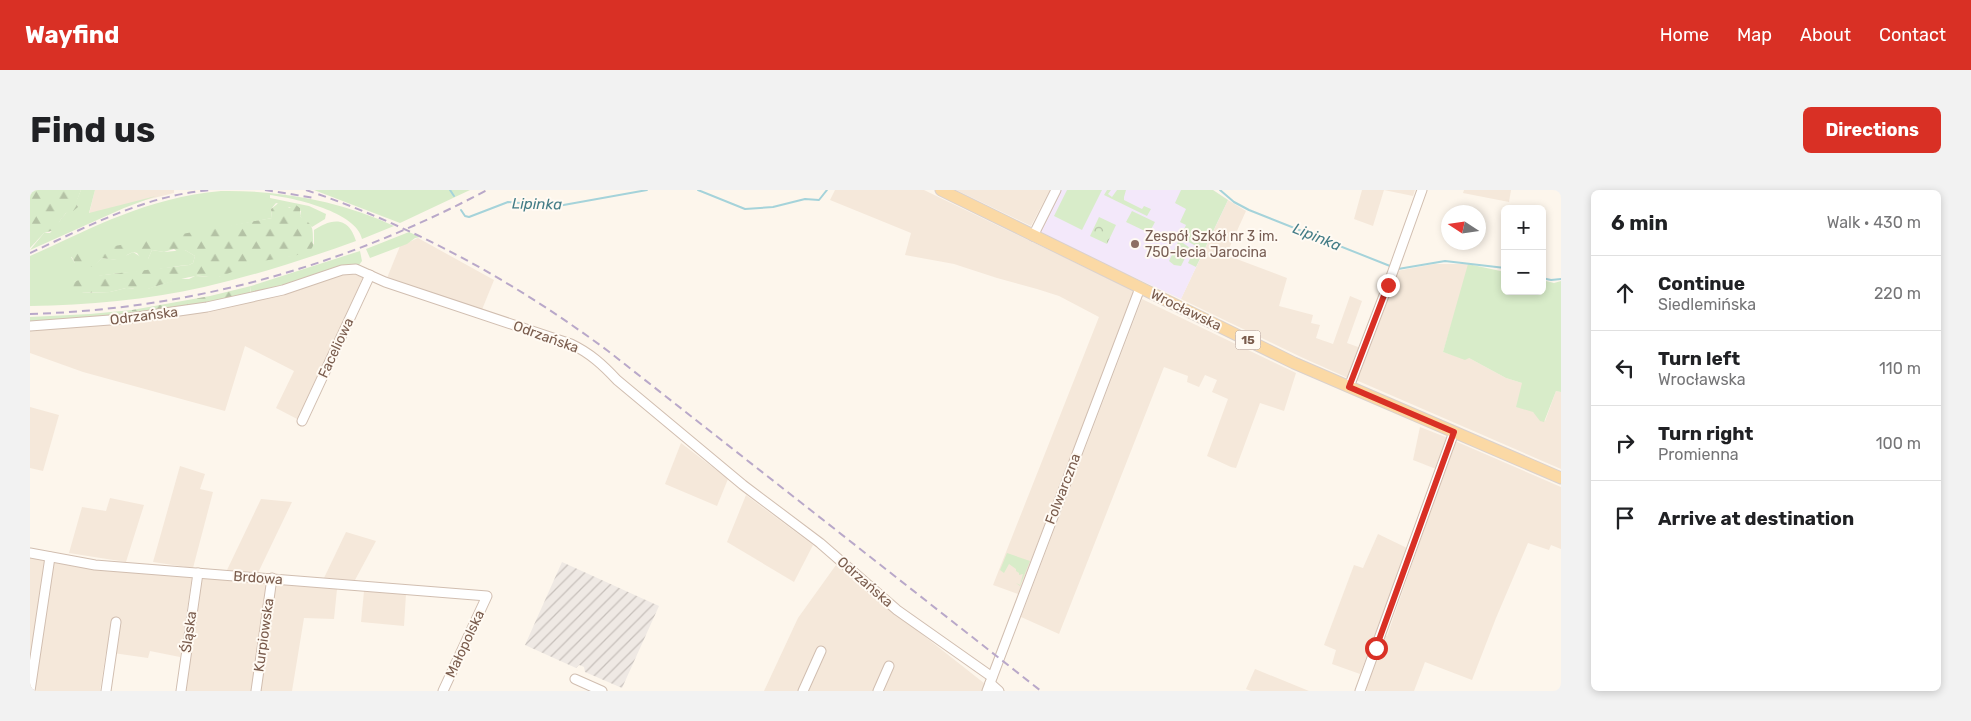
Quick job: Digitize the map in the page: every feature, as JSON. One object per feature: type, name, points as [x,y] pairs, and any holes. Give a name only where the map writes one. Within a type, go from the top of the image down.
[{"type":"main road","name":"Wrocławska","points":[[941,190],[1278,355],[1561,478]]},
{"type":"street","points":[[1033,236],[1056,190]]},
{"type":"street","points":[[1349,387],[1422,190]]},
{"type":"street","name":"Odrzańska","points":[[30,326],[123,319],[207,307],[284,290],[342,270],[356,269],[394,285],[571,344],[599,361],[617,380],[743,485],[820,543],[897,610],[999,691]]},
{"type":"street","name":"Faceliowa","points":[[302,421],[370,275]]},
{"type":"street","name":"Folwarczna","points":[[990,684],[1140,288]]},
{"type":"street","points":[[1360,691],[1454,432]]},
{"type":"street","name":"Brdowa","points":[[30,553],[95,565],[487,596]]},
{"type":"street","points":[[30,691],[50,557]]},
{"type":"street","name":"Śląska","points":[[180,691],[198,573]]},
{"type":"street","name":"Kurpiowska","points":[[256,691],[272,578]]},
{"type":"street","name":"Małopolska","points":[[443,691],[487,596]]},
{"type":"street","points":[[106,691],[116,622]]},
{"type":"street","points":[[804,691],[821,651]]},
{"type":"street","points":[[878,691],[889,666]]},
{"type":"street","points":[[576,679],[602,691]]},
{"type":"shaded area","points":[[95,190],[174,190],[174,193],[89,214]]},
{"type":"shaded area","points":[[835,190],[924,190],[1134,291],[1018,594],[993,585],[1099,317],[1059,296],[954,264],[905,255],[911,233],[830,200]]},
{"type":"shaded area","points":[[956,190],[1050,190],[1031,226]]},
{"type":"shaded area","name":"Zespół Szkół nr 3 im. 750-lecia Jarocina","points":[[1059,190],[1213,190],[1228,200],[1181,299],[1038,233]]},
{"type":"shaded area","points":[[1362,190],[1384,190],[1373,226],[1354,219]]},
{"type":"shaded area","points":[[1384,190],[1415,190],[1413,196]]},
{"type":"shaded area","points":[[1464,190],[1511,190],[1509,202],[1463,193]]},
{"type":"shaded area","points":[[1228,200],[1246,211],[1226,255],[1287,278],[1279,306],[1313,315],[1311,323],[1320,325],[1316,338],[1333,344],[1350,296],[1362,301],[1347,343],[1361,348],[1348,378],[1181,299]]},
{"type":"shaded area","points":[[418,238],[494,280],[481,312],[387,278],[400,246]]},
{"type":"shaded area","points":[[1434,264],[1468,264],[1469,266],[1443,352],[1469,358],[1506,378],[1522,383],[1533,412],[1545,421],[1556,391],[1561,392],[1561,469],[1356,380],[1397,271]]},
{"type":"shaded area","points":[[349,273],[365,278],[299,420],[276,408],[294,371],[245,346],[225,411],[83,372],[30,353],[30,330],[152,319],[283,295],[334,276]]},
{"type":"shaded area","points":[[1142,299],[1296,373],[1284,411],[1260,403],[1236,468],[1207,456],[1228,399],[1212,392],[1217,380],[1205,375],[1199,387],[1187,382],[1188,376],[1164,367],[1059,634],[1021,617]]},
{"type":"shaded area","points":[[30,407],[59,415],[43,471],[30,468]]},
{"type":"shaded area","points":[[1420,427],[1448,438],[1436,469],[1413,460]]},
{"type":"shaded area","points":[[1455,441],[1561,487],[1561,549],[1551,545],[1549,550],[1528,543],[1472,680],[1425,662],[1414,691],[1368,691],[1366,690],[1385,635],[1387,636]]},
{"type":"shaded area","points":[[681,443],[728,479],[717,506],[665,484]]},
{"type":"shaded area","points":[[180,466],[205,474],[200,489],[213,492],[193,568],[153,562]]},
{"type":"shaded area","points":[[746,495],[813,545],[794,582],[727,542]]},
{"type":"shaded area","points":[[110,498],[144,505],[126,562],[69,553],[82,507],[106,511]]},
{"type":"shaded area","points":[[261,499],[292,502],[257,575],[227,570]]},
{"type":"shaded area","points":[[346,532],[376,541],[355,580],[324,578]]},
{"type":"shaded area","points":[[1378,534],[1407,548],[1360,674],[1332,664],[1336,650],[1324,645],[1354,565],[1363,568]]},
{"type":"shaded area","points":[[30,558],[125,571],[192,577],[180,657],[150,651],[148,658],[106,652],[100,691],[30,691]]},
{"type":"shaded area","points":[[562,562],[659,606],[622,688],[585,672],[582,666],[579,665],[576,668],[525,645]]},
{"type":"shaded area","points":[[836,565],[994,691],[764,691],[798,618]]},
{"type":"shaded area","points":[[202,577],[337,589],[334,619],[304,618],[292,691],[185,691]]},
{"type":"shaded area","points":[[364,591],[406,594],[404,626],[361,622]]},
{"type":"shaded area","points":[[1255,669],[1309,691],[1251,691],[1246,689]]},
{"type":"green space","points":[[30,190],[81,190],[76,203],[78,207],[72,212],[66,213],[59,222],[58,229],[44,233],[30,248]]},
{"type":"green space","points":[[81,190],[95,190],[89,213],[156,196],[124,208],[30,250],[44,233],[50,233],[66,213],[78,206],[75,204]]},
{"type":"green space","points":[[314,190],[470,190],[400,223]]},
{"type":"green space","points":[[1067,190],[1102,190],[1082,230],[1054,216]]},
{"type":"green space","points":[[1107,190],[1111,190],[1108,194],[1112,197],[1117,190],[1126,190],[1124,200],[1142,209],[1144,206],[1151,209],[1147,216],[1104,195]]},
{"type":"green space","points":[[1181,190],[1213,190],[1228,200],[1196,267],[1188,263],[1196,246],[1181,236],[1186,225],[1180,222],[1186,209],[1175,203]]},
{"type":"green space","points":[[221,191],[287,195],[309,199],[353,210],[394,226],[362,239],[358,229],[337,214],[294,199],[270,195],[270,198],[309,206],[326,214],[325,219],[312,227],[300,216],[301,211],[276,203],[271,209],[272,218],[71,257],[75,263],[93,266],[102,258],[118,260],[133,252],[148,259],[152,250],[164,252],[185,250],[195,256],[193,263],[189,265],[119,273],[74,282],[83,293],[110,292],[126,288],[147,289],[178,279],[189,279],[195,276],[219,277],[231,270],[255,262],[291,256],[314,244],[314,230],[333,222],[347,225],[356,241],[262,272],[183,292],[117,301],[30,306],[30,256],[100,224],[145,207],[169,200]]},
{"type":"green space","points":[[281,201],[285,202],[289,208],[296,205],[300,208],[300,216],[311,226],[313,244],[310,250],[292,256],[253,263],[219,277],[189,277],[138,292],[133,288],[126,288],[110,292],[76,293],[73,289],[74,282],[86,277],[189,265],[193,263],[195,256],[185,250],[179,253],[174,249],[164,252],[152,250],[148,259],[143,261],[137,253],[133,252],[127,255],[124,261],[102,258],[93,267],[87,266],[79,270],[75,267],[70,254],[272,218],[271,209]]},
{"type":"green space","points":[[1132,211],[1155,222],[1149,233],[1126,222]]},
{"type":"green space","points":[[1099,217],[1116,225],[1107,244],[1090,236]]},
{"type":"green space","points":[[409,232],[420,237],[370,258],[366,249]]},
{"type":"green space","points":[[1178,242],[1190,248],[1181,266],[1174,265],[1169,261]]},
{"type":"green space","points":[[360,251],[362,261],[359,265],[251,294],[251,286]]},
{"type":"green space","points":[[1468,264],[1501,271],[1501,295],[1546,295],[1546,281],[1554,283],[1561,281],[1561,392],[1556,391],[1544,422],[1540,421],[1533,412],[1516,407],[1522,383],[1506,378],[1469,358],[1465,360],[1443,352]]},
{"type":"green space","points":[[251,286],[250,296],[131,316],[132,310],[210,296]]},
{"type":"green space","points":[[132,310],[131,316],[30,324],[30,317]]},
{"type":"green space","points":[[1007,553],[1030,561],[1020,586],[1016,583],[1020,585],[1023,574],[1019,575],[1016,569],[1009,564],[1004,573],[1000,570]]},
{"type":"waterway","name":"Lipinka","points":[[450,190],[454,196]]},
{"type":"waterway","name":"Lipinka","points":[[461,210],[465,216],[469,217],[508,202],[558,206],[647,190]]},
{"type":"waterway","name":"Lipinka","points":[[698,190],[745,209],[773,207],[805,199],[819,200],[827,190]]},
{"type":"waterway","name":"Lipinka","points":[[1220,190],[1234,202],[1249,210],[1390,266]]},
{"type":"waterway","name":"Lipinka","points":[[1398,269],[1445,261],[1501,268]]},
{"type":"waterway","name":"Lipinka","points":[[1546,279],[1561,279]]},
{"type":"railway","points":[[30,253],[118,213],[164,198],[211,190]]},
{"type":"railway","points":[[265,190],[315,198]]},
{"type":"railway","points":[[306,190],[387,221],[463,258],[501,279],[573,326],[608,351],[1041,691]]},
{"type":"railway","points":[[30,314],[150,303],[208,293],[266,279],[378,241],[433,217],[487,190]]},
{"type":"place","name":"Zespół Szkół nr 3 im. 750-lecia Jarocina","points":[[1135,244]]},
{"type":"route","points":[[1376,648],[1454,432],[1349,387],[1388,285]]}]
